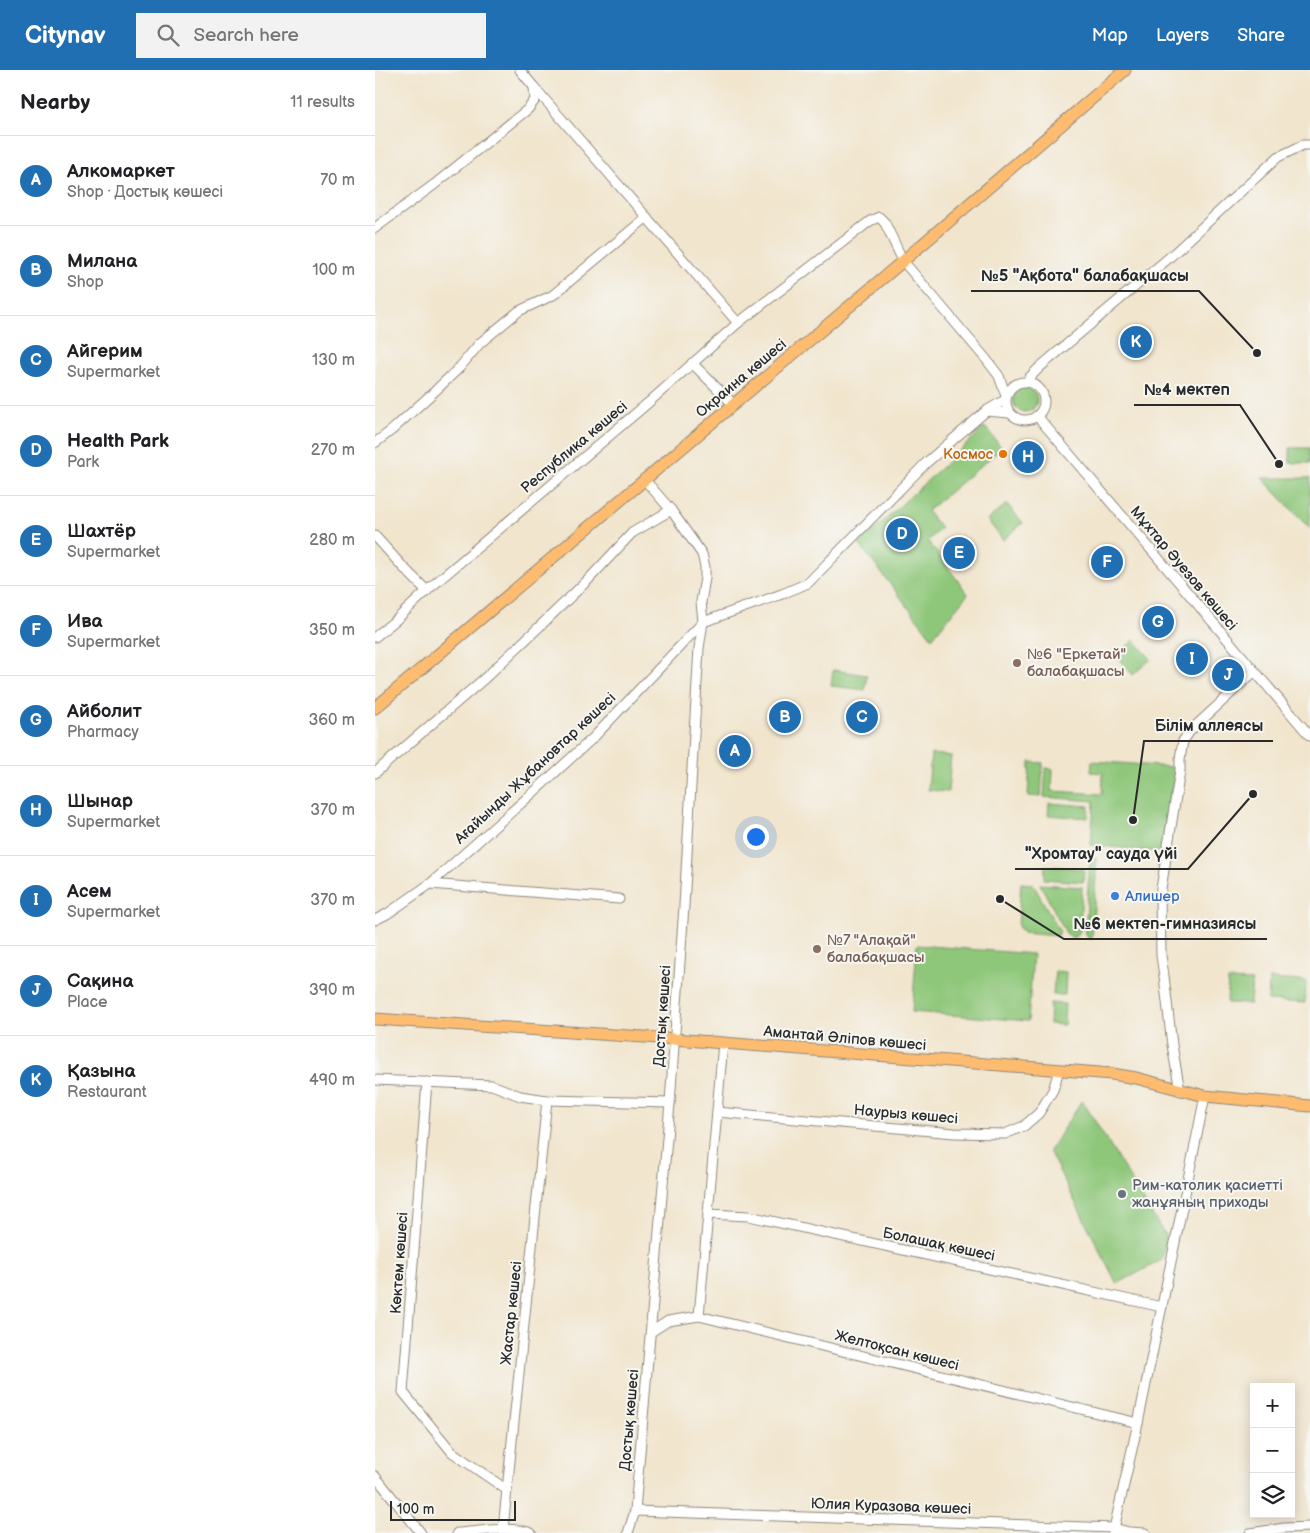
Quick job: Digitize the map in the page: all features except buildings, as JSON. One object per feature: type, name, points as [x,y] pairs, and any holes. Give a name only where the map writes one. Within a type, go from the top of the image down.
[{"type":"main road","name":"Окраина көшесі","points":[[375,708],[903,261],[1125,70]]},
{"type":"main road","name":"Амантай Әліпов көшесі","points":[[375,1018],[674,1039],[1059,1070],[1128,1077],[1205,1096],[1310,1106]]},
{"type":"street","points":[[520,70],[738,323]]},
{"type":"street","points":[[375,228],[435,184],[527,109],[535,100],[534,87]]},
{"type":"street","points":[[1028,382],[1032,374],[1171,256],[1278,157],[1303,145],[1310,145]]},
{"type":"street","name":"Республика көшесі","points":[[375,637],[738,323],[870,221],[879,217],[885,223],[903,261]]},
{"type":"street","points":[[375,443],[460,368],[480,343],[519,311],[553,295],[647,218]]},
{"type":"street","points":[[903,261],[999,376],[1014,385]]},
{"type":"street","points":[[693,363],[733,404]]},
{"type":"street","points":[[999,376],[1006,398],[1006,407],[1015,418],[1026,421],[1037,416],[1042,410],[1044,403],[1043,395],[1039,388],[1028,382],[1014,385],[1006,398]]},
{"type":"street","name":"Ағайынды Жұбановтар көшесі","points":[[375,920],[387,914],[430,884],[593,737],[703,622],[782,594],[808,582],[926,463],[986,411],[1006,398]]},
{"type":"street","points":[[986,411],[1009,413]]},
{"type":"street","name":"Мұхтар Әуезов көшесі","points":[[1037,416],[1310,736]]},
{"type":"street","name":"Достық көшесі","points":[[628,1533],[635,1511],[670,1103],[699,657],[703,622],[701,602],[705,578],[702,554],[671,510],[644,480]]},
{"type":"street","points":[[375,774],[485,678],[588,580],[632,533],[671,510]]},
{"type":"street","points":[[375,536],[427,591]]},
{"type":"street","points":[[1180,1091],[1172,1045],[1162,962],[1160,895],[1183,741],[1189,731],[1199,721],[1254,672]]},
{"type":"street","points":[[430,884],[619,899]]},
{"type":"street","points":[[699,1316],[723,1043]]},
{"type":"street","name":"Наурыз көшесі","points":[[717,1112],[954,1133],[1005,1134],[1024,1126],[1039,1113],[1053,1090],[1059,1070]]},
{"type":"street","points":[[375,1080],[492,1085],[520,1096],[547,1100],[670,1103]]},
{"type":"street","name":"Көктем көшесі","points":[[427,1082],[403,1392],[452,1452],[507,1490]]},
{"type":"street","points":[[1113,1531],[1138,1423],[1205,1096]]},
{"type":"street","name":"Жастар көшесі","points":[[503,1529],[547,1100]]},
{"type":"street","name":"Болашақ көшесі","points":[[708,1214],[749,1216],[1162,1307]]},
{"type":"street","name":"Желтоқсан көшесі","points":[[651,1332],[668,1321],[699,1316],[1138,1423]]},
{"type":"street","points":[[375,1476],[421,1533]]},
{"type":"street","name":"Юлия Куразова көшесі","points":[[635,1511],[1145,1533]]},
{"type":"street","points":[[1249,1533],[1284,1528],[1310,1527]]},
{"type":"street","points":[[457,1533],[503,1529],[523,1530],[531,1533]]},
{"type":"green space","points":[[1025,388],[1034,391],[1037,400],[1034,409],[1025,412],[1016,409],[1013,400],[1016,391]]},
{"type":"green space","points":[[985,427],[1002,448],[927,511],[941,528],[928,541],[968,594],[932,638],[859,544]]},
{"type":"green space","points":[[1290,448],[1310,448],[1310,463],[1290,463]]},
{"type":"green space","points":[[1262,478],[1310,478],[1310,529]]},
{"type":"green space","points":[[1007,504],[1023,523],[1003,540],[987,520]]},
{"type":"green space","points":[[1134,640],[1151,659],[1133,675],[1116,656]]},
{"type":"green space","points":[[833,670],[867,675],[865,690],[831,686]]},
{"type":"green space","points":[[931,754],[951,756],[948,792],[928,790]]},
{"type":"green space","points":[[1092,761],[1172,767],[1175,770],[1161,852],[1091,845],[1094,801],[1044,797],[1046,768],[1053,769],[1052,791],[1102,794],[1103,773],[1091,772]]},
{"type":"green space","points":[[1030,762],[1043,763],[1041,797],[1028,796]]},
{"type":"green space","points":[[1049,803],[1089,806],[1088,818],[1048,815]]},
{"type":"green space","points":[[1090,858],[1097,859],[1092,939],[1088,938],[1085,932]]},
{"type":"green space","points":[[1045,866],[1084,869],[1083,882],[1044,879]]},
{"type":"green space","points":[[1021,883],[1033,884],[1060,932],[1057,936],[1023,933],[1018,926]]},
{"type":"green space","points":[[1040,884],[1082,887],[1080,931],[1075,937],[1071,937],[1066,933]]},
{"type":"green space","points":[[917,945],[1033,954],[1028,1021],[912,1012]]},
{"type":"green space","points":[[1055,971],[1066,972],[1065,995],[1053,995]]},
{"type":"green space","points":[[1269,979],[1306,981],[1305,1003],[1268,1001]]},
{"type":"green space","points":[[1228,980],[1252,981],[1250,1004],[1227,1003]]},
{"type":"green space","points":[[1050,1003],[1065,1004],[1064,1025],[1049,1024]]},
{"type":"green space","points":[[1082,1100],[1166,1237],[1162,1260],[1117,1284],[1049,1151]]},
{"type":"place","name":"Қазына","points":[[1136,342]]},
{"type":"place","name":"№5 \"Ақбота\" балабақшасы","points":[[1257,353]]},
{"type":"place","name":"Космос","points":[[1003,454]]},
{"type":"place","name":"Шынар","points":[[1028,457]]},
{"type":"place","name":"№4 мектеп","points":[[1279,464]]},
{"type":"place","name":"Health Park","points":[[902,534]]},
{"type":"place","name":"Шахтёр","points":[[959,553]]},
{"type":"place","name":"Ива","points":[[1107,562]]},
{"type":"place","name":"Айболит","points":[[1158,622]]},
{"type":"place","name":"Асем","points":[[1192,659]]},
{"type":"place","name":"№6 \"Еркетай\" балабақшасы","points":[[1017,663]]},
{"type":"place","name":"Сақина","points":[[1228,675]]},
{"type":"place","name":"Милана","points":[[785,717]]},
{"type":"place","name":"Айгерим","points":[[862,717]]},
{"type":"place","name":"Алкомаркет","points":[[735,751]]},
{"type":"place","name":"\"Хромтау\" сауда үйі","points":[[1253,794]]},
{"type":"place","name":"Білім аллеясы","points":[[1133,820]]},
{"type":"place","name":"Алишер","points":[[1115,896]]},
{"type":"place","name":"№6 мектеп-гимназиясы","points":[[1000,899]]},
{"type":"place","name":"№7 \"Алақай\" балабақшасы","points":[[817,949]]},
{"type":"place","name":"Рим-католик қасиетті жанұяның приходы","points":[[1122,1194]]}]
